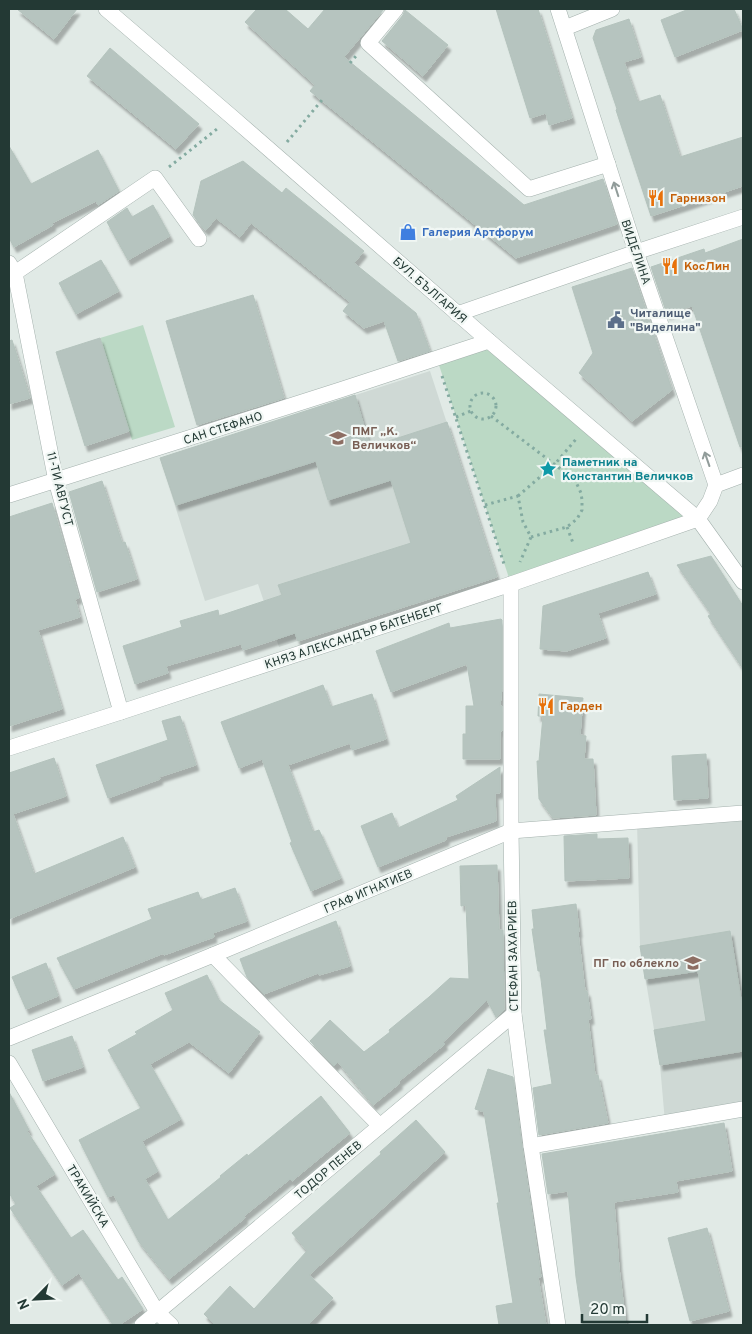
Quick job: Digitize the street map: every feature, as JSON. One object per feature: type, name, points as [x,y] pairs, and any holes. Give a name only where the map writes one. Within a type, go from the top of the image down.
[{"type":"street","name":"БУЛ. БЪЛГАРИЯ","points":[[106,9],[587,426],[698,519],[743,582]]},
{"type":"street","points":[[396,9],[368,43],[529,189],[608,164]]},
{"type":"street","name":"ВИДЕЛИНА","points":[[558,9],[636,252],[716,485]]},
{"type":"street","points":[[565,28],[612,9]]},
{"type":"street","points":[[11,270],[155,178],[199,239]]},
{"type":"street","points":[[457,314],[743,217]]},
{"type":"street","name":"11-ТИ АВГУСТ","points":[[11,270],[56,481],[121,712]]},
{"type":"street","name":"САН СТЕФАНО","points":[[9,495],[342,395],[489,341]]},
{"type":"street","points":[[698,519],[710,501],[716,485],[743,475]]},
{"type":"street","name":"КНЯЗ АЛЕКСАНДЪР БАТЕНБЕРГ","points":[[9,748],[511,584],[698,519]]},
{"type":"street","name":"СТЕФАН ЗАХАРИЕВ","points":[[511,584],[514,1014],[531,1146],[558,1325]]},
{"type":"street","name":"ГРАФ ИГНАТИЕВ","points":[[9,1038],[512,831],[743,813]]},
{"type":"street","points":[[213,955],[380,1126]]},
{"type":"street","name":"ТОДОР ПЕНЕВ","points":[[142,1325],[514,1014]]},
{"type":"street","name":"ТРАКИЙСКА","points":[[9,1063],[157,1312],[171,1325]]},
{"type":"street","points":[[531,1146],[743,1109]]},
{"type":"path","points":[[276,155],[322,100]]},
{"type":"path","points":[[155,178],[232,117]]},
{"type":"path","points":[[437,359],[511,584]]},
{"type":"path","points":[[476,394],[488,394],[494,399],[496,403],[495,411],[491,416],[480,419],[471,411],[470,404],[476,394]]},
{"type":"path","points":[[456,417],[471,411]]},
{"type":"path","points":[[491,416],[575,480],[581,493],[582,510],[567,527],[531,537]]},
{"type":"path","points":[[485,505],[518,496],[555,464],[587,426]]},
{"type":"path","points":[[518,496],[523,522],[531,537]]},
{"type":"path","points":[[511,584],[531,537]]},
{"type":"shaded area","points":[[430,371],[497,577],[279,647],[258,584],[205,601],[160,458]]},
{"type":"shaded area","name":"ПГ по облекло","points":[[743,813],[743,1109],[665,1122],[660,1065],[640,946],[637,821]]},
{"type":"green space","points":[[143,325],[175,427],[132,440],[100,338]]},
{"type":"green space","points":[[489,341],[698,519],[511,584],[437,359]]},
{"type":"building","points":[[17,9],[77,9],[54,39]]},
{"type":"building","points":[[257,9],[285,9],[308,29],[325,9],[384,9],[344,57],[524,205],[603,179],[617,224],[516,258],[310,91],[315,85],[245,22]]},
{"type":"building","points":[[496,9],[538,9],[572,118],[549,125],[546,113],[530,118]]},
{"type":"building","points":[[689,9],[734,9],[743,30],[675,57],[661,20]]},
{"type":"building","points":[[405,10],[448,45],[423,76],[382,41]]},
{"type":"building","points":[[629,19],[641,57],[624,62],[638,102],[660,95],[680,157],[743,137],[743,186],[651,216],[593,38],[596,30]]},
{"type":"building","points":[[110,48],[199,124],[176,149],[87,76]]},
{"type":"building","points":[[9,146],[31,184],[98,150],[119,191],[98,205],[96,201],[52,223],[53,225],[14,247],[9,238]]},
{"type":"building","points":[[243,161],[282,193],[286,188],[364,251],[354,263],[416,313],[430,351],[398,361],[384,321],[364,328],[343,311],[350,302],[251,223],[240,237],[216,218],[206,230],[202,227],[193,215],[201,181]]},
{"type":"building","points":[[153,205],[170,236],[128,260],[107,222],[127,208],[132,217]]},
{"type":"building","points":[[743,239],[743,447],[740,447],[692,306],[667,314],[651,267],[704,249],[705,253]]},
{"type":"building","points":[[101,260],[119,291],[76,314],[59,283]]},
{"type":"building","name":"Читалище \"Виделина\"","points":[[632,268],[672,390],[632,421],[579,373],[593,353],[572,287]]},
{"type":"building","points":[[253,295],[284,398],[197,425],[166,321]]},
{"type":"building","points":[[100,338],[129,431],[85,446],[56,352]]},
{"type":"building","points":[[12,340],[30,398],[9,404],[9,341]]},
{"type":"building","points":[[355,395],[370,447],[447,422],[497,577],[298,641],[295,633],[243,650],[241,644],[166,666],[168,673],[135,684],[123,646],[182,627],[180,621],[218,610],[219,616],[282,595],[278,585],[411,543],[391,480],[328,500],[316,461],[176,505],[160,458]]},
{"type":"building","points":[[102,481],[122,543],[125,542],[137,579],[97,592],[69,492]]},
{"type":"building","points":[[52,503],[79,598],[75,599],[80,617],[38,630],[62,709],[9,726],[9,517]]},
{"type":"building","points":[[711,556],[743,606],[743,669],[708,616],[711,614],[677,565]]},
{"type":"building","points":[[648,572],[656,594],[598,613],[606,638],[567,651],[540,649],[543,606]]},
{"type":"building","points":[[501,619],[502,688],[500,706],[502,706],[502,731],[500,731],[500,759],[463,759],[463,734],[466,734],[466,706],[474,706],[467,664],[391,692],[376,651],[449,623],[450,628]]},
{"type":"building","points":[[323,685],[331,707],[372,694],[386,739],[352,750],[350,743],[288,765],[313,832],[319,830],[341,878],[311,891],[290,843],[292,842],[262,759],[239,768],[221,722]]},
{"type":"building","points":[[539,694],[583,698],[580,735],[586,736],[584,759],[593,759],[596,815],[553,818],[539,799],[537,761],[539,761],[543,716],[538,716]]},
{"type":"building","points":[[180,716],[196,765],[159,777],[160,779],[108,798],[96,765],[168,740],[162,721]]},
{"type":"building","points":[[706,754],[708,798],[674,800],[672,756]]},
{"type":"building","points":[[54,758],[66,796],[13,814],[34,874],[123,837],[135,867],[9,919],[9,773]]},
{"type":"building","points":[[500,767],[500,793],[495,793],[496,821],[446,837],[446,840],[378,867],[361,826],[392,813],[398,828],[458,800],[456,796]]},
{"type":"building","points":[[597,834],[597,839],[628,838],[629,878],[565,881],[564,836]]},
{"type":"building","points":[[497,865],[499,930],[503,930],[504,1010],[496,1017],[487,1000],[443,1042],[445,1044],[373,1105],[338,1062],[334,1066],[310,1041],[330,1020],[364,1052],[390,1032],[389,1030],[450,978],[469,979],[466,905],[461,906],[460,866]]},
{"type":"building","points":[[235,888],[247,921],[213,933],[214,937],[164,955],[164,953],[74,989],[57,958],[152,919],[148,909],[198,892],[201,900]]},
{"type":"building","points":[[576,904],[585,991],[587,991],[591,1019],[588,1019],[595,1075],[598,1075],[608,1123],[539,1135],[533,1088],[552,1084],[544,1030],[547,1030],[540,971],[538,971],[532,929],[534,929],[532,910]]},
{"type":"building","points":[[336,921],[350,966],[319,975],[318,973],[264,994],[247,977],[240,959]]},
{"type":"building","points":[[730,931],[743,1012],[743,1051],[660,1065],[654,1030],[706,1021],[698,971],[645,979],[640,946]]},
{"type":"building","points":[[46,963],[58,996],[26,1009],[12,977]]},
{"type":"building","points":[[207,975],[219,1000],[260,1032],[229,1073],[189,1042],[150,1064],[181,1119],[142,1141],[158,1171],[145,1179],[168,1220],[247,1154],[248,1156],[321,1096],[350,1133],[292,1181],[290,1179],[244,1216],[245,1218],[169,1279],[139,1242],[114,1195],[108,1197],[79,1140],[141,1108],[108,1050],[137,1034],[135,1032],[173,1010],[165,993]]},
{"type":"building","points":[[72,1036],[83,1067],[43,1081],[32,1050]]},
{"type":"building","points":[[488,1069],[513,1077],[541,1277],[538,1277],[546,1325],[499,1325],[496,1306],[513,1303],[484,1112],[475,1109]]},
{"type":"building","points":[[9,1092],[29,1130],[27,1131],[55,1174],[36,1186],[71,1238],[83,1230],[118,1280],[122,1277],[143,1309],[119,1325],[113,1325],[79,1273],[62,1285],[10,1208],[16,1204],[9,1193]]},
{"type":"building","points":[[416,1120],[445,1152],[309,1275],[333,1298],[308,1325],[215,1325],[204,1314],[230,1286],[254,1309],[307,1251],[292,1233],[381,1154],[380,1152]]},
{"type":"building","points":[[724,1123],[732,1171],[676,1181],[678,1192],[614,1202],[626,1325],[583,1325],[576,1277],[568,1191],[548,1194],[542,1154]]},
{"type":"building","points":[[707,1228],[729,1311],[690,1321],[668,1238]]},
{"type":"place","name":"Гарнизон","points":[[656,198]]},
{"type":"place","name":"Галерия Артфорум","points":[[408,232]]},
{"type":"place","name":"КосЛин","points":[[670,266]]},
{"type":"place","name":"Читалище \"Виделина\"","points":[[616,320]]},
{"type":"place","name":"ПМГ „К. Величков“","points":[[338,438]]},
{"type":"place","name":"Паметник на Константин Величков","points":[[548,469]]},
{"type":"place","name":"Гарден","points":[[546,706]]},
{"type":"place","name":"ПГ по облекло","points":[[693,963]]}]
